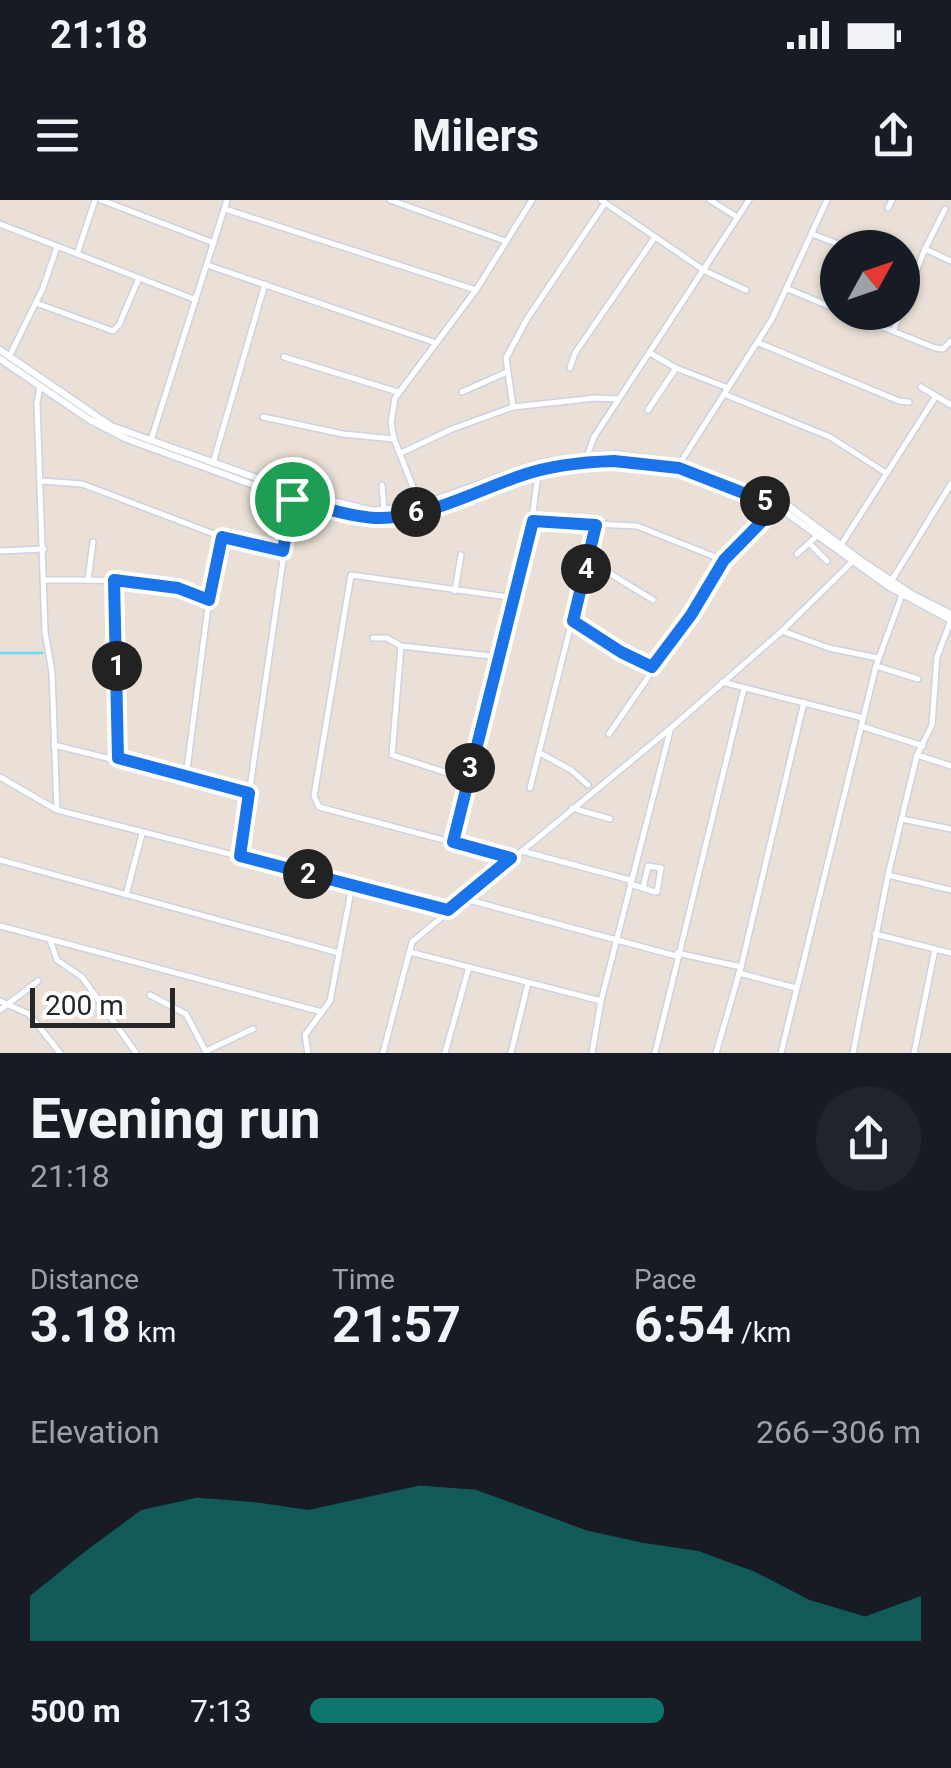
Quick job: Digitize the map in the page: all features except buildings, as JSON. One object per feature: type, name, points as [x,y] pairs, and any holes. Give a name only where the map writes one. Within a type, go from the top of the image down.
[{"type":"street","points":[[77,254],[98,200],[214,243]]},
{"type":"street","points":[[152,440],[228,200]]},
{"type":"street","points":[[390,200],[505,241]]},
{"type":"street","points":[[420,505],[394,439],[392,415],[398,392],[476,290],[532,200]]},
{"type":"street","points":[[710,200],[738,218]]},
{"type":"street","points":[[588,456],[594,438],[618,399],[750,200]]},
{"type":"street","points":[[888,208],[892,200]]},
{"type":"street","points":[[513,407],[505,362],[527,319],[603,201],[705,270],[746,290]]},
{"type":"street","points":[[680,463],[759,343],[788,289],[824,201]]},
{"type":"street","points":[[224,209],[476,290]]},
{"type":"street","points":[[920,262],[945,209]]},
{"type":"street","points":[[0,224],[196,300]]},
{"type":"street","points":[[812,234],[820,237]]},
{"type":"street","points":[[570,368],[575,353],[656,238]]},
{"type":"street","points":[[10,358],[57,247]]},
{"type":"street","points":[[925,249],[951,262]]},
{"type":"street","points":[[207,265],[437,344]]},
{"type":"street","points":[[36,303],[112,331],[119,325],[139,278]]},
{"type":"street","points":[[213,464],[265,284]]},
{"type":"street","points":[[788,289],[820,302]]},
{"type":"street","points":[[894,330],[940,349],[951,341]]},
{"type":"street","points":[[759,343],[909,402]]},
{"type":"street","points":[[0,350],[111,426],[292,499],[352,514],[384,518],[421,511],[538,470],[587,462],[654,463],[679,468],[777,506],[902,595],[951,618]]},
{"type":"street","points":[[650,353],[830,437],[886,472]]},
{"type":"street","points":[[284,357],[398,392]]},
{"type":"street","points":[[0,359],[108,431],[353,508],[384,511],[420,505],[528,466],[588,456],[615,454],[680,463],[802,514],[855,559],[951,618]]},
{"type":"street","points":[[648,410],[676,368]]},
{"type":"street","points":[[462,392],[506,372]]},
{"type":"street","points":[[40,386],[37,403],[45,632],[52,672],[57,810]]},
{"type":"street","points":[[921,386],[951,406]]},
{"type":"street","points":[[841,545],[936,396]]},
{"type":"street","points":[[400,454],[452,429],[513,407],[618,399]]},
{"type":"street","points":[[263,418],[343,434],[394,439]]},
{"type":"street","points":[[453,842],[516,598],[533,521],[538,470]]},
{"type":"street","points":[[42,481],[82,484],[222,537],[283,551]]},
{"type":"street","points":[[892,580],[951,484]]},
{"type":"street","points":[[382,485],[384,511]]},
{"type":"street","points":[[240,856],[292,499]]},
{"type":"street","points":[[609,734],[724,560],[777,506]]},
{"type":"street","points":[[533,521],[637,526],[724,560]]},
{"type":"street","points":[[530,788],[596,525]]},
{"type":"street","points":[[797,554],[818,534]]},
{"type":"street","points":[[186,776],[209,600],[222,537]]},
{"type":"street","points":[[88,580],[92,542]]},
{"type":"street","points":[[809,544],[827,561]]},
{"type":"street","points":[[0,551],[44,549]]},
{"type":"street","points":[[456,592],[461,556]]},
{"type":"street","points":[[383,1053],[412,942],[671,728],[855,559]]},
{"type":"street","points":[[588,560],[653,600]]},
{"type":"street","points":[[511,858],[319,806],[314,796],[349,576],[516,598]]},
{"type":"street","points":[[46,580],[114,580],[178,588],[209,600]]},
{"type":"street","points":[[114,580],[118,758]]},
{"type":"street","points":[[794,1053],[782,1052],[796,988],[877,662],[902,595]]},
{"type":"street","points":[[853,1053],[888,876],[918,755],[935,707],[937,657],[951,618]]},
{"type":"street","points":[[573,621],[652,667]]},
{"type":"street","points":[[782,630],[918,678]]},
{"type":"street","points":[[372,638],[387,638],[401,646],[500,656]]},
{"type":"street","points":[[401,646],[392,756],[467,780]]},
{"type":"street","points":[[722,682],[863,718]]},
{"type":"street","points":[[654,1053],[744,688]]},
{"type":"street","points":[[716,1053],[740,970],[804,702]]},
{"type":"street","points":[[861,726],[923,746]]},
{"type":"street","points":[[592,1053],[601,1000],[671,728]]},
{"type":"street","points":[[54,745],[249,793]]},
{"type":"street","points":[[540,752],[588,785]]},
{"type":"street","points":[[918,755],[951,766]]},
{"type":"street","points":[[0,777],[57,810],[448,910]]},
{"type":"street","points":[[572,808],[610,819]]},
{"type":"street","points":[[902,819],[951,829]]},
{"type":"street","points":[[126,896],[142,834]]},
{"type":"street","points":[[522,850],[631,882],[643,888],[657,892],[661,868],[648,866],[643,888]]},
{"type":"street","points":[[0,860],[339,952]]},
{"type":"street","points":[[888,876],[951,890]]},
{"type":"street","points":[[308,1053],[305,1035],[330,1001],[352,886]]},
{"type":"street","points":[[465,899],[796,988]]},
{"type":"street","points":[[0,926],[322,1012]]},
{"type":"street","points":[[875,934],[951,953]]},
{"type":"street","points":[[50,940],[57,960],[82,978],[136,1053]]},
{"type":"street","points":[[914,1053],[936,950]]},
{"type":"street","points":[[410,952],[601,1000]]},
{"type":"street","points":[[446,1053],[469,967]]},
{"type":"street","points":[[2,1006],[38,981]]},
{"type":"street","points":[[511,1053],[528,982]]},
{"type":"street","points":[[150,995],[186,1014],[204,1052],[252,1029]]},
{"type":"street","points":[[20,996],[60,1053]]},
{"type":"street","points":[[2,1006],[29,1014]]},
{"type":"waterway","points":[[0,653],[42,653]]},
{"type":"route","points":[[614,461],[679,468],[777,506],[724,560],[691,615],[652,667],[573,621],[596,525],[533,521],[453,842],[511,858],[448,910],[240,856],[249,793],[118,758],[114,580],[178,588],[209,600],[222,537],[283,551],[292,499],[384,518],[421,511],[530,472],[614,461]]}]
